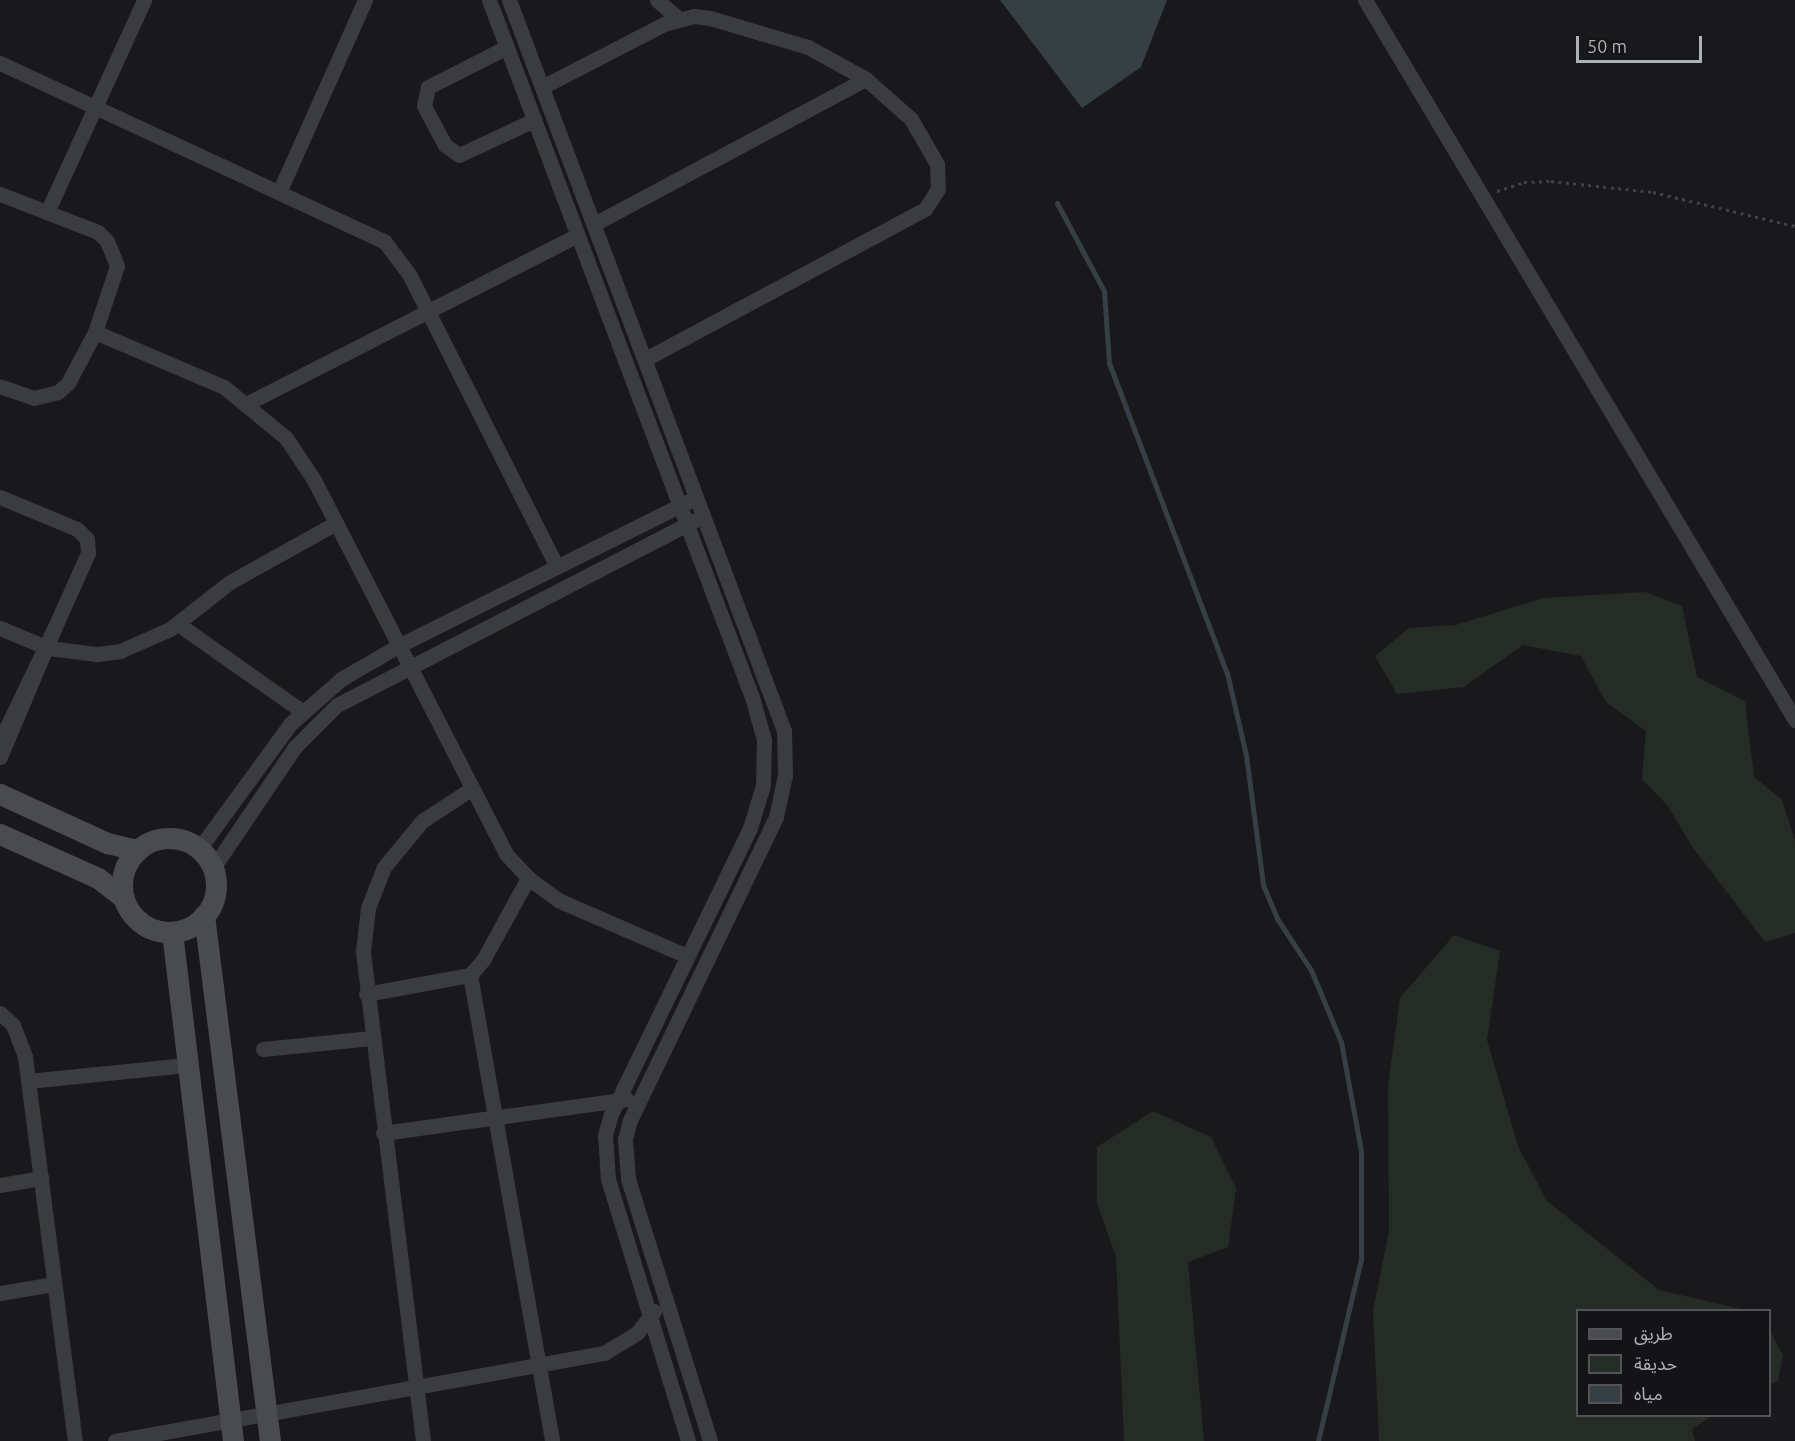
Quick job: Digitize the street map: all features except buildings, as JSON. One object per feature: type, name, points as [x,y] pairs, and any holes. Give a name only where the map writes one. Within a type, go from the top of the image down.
[{"type":"street","points":[[48,210],[144,0]]},
{"type":"street","points":[[280,190],[365,0]]},
{"type":"street","points":[[489,0],[688,524],[759,718],[765,763],[750,828],[619,1098],[605,1135],[604,1157],[688,1441]]},
{"type":"street","points":[[509,0],[776,700],[784,731],[785,775],[767,837],[638,1102],[625,1139],[624,1159],[662,1294],[710,1441]]},
{"type":"street","points":[[657,0],[679,19]]},
{"type":"street","points":[[1365,0],[1795,720]]},
{"type":"street","points":[[542,87],[679,19],[710,18],[775,35],[866,79],[911,119],[932,153],[940,176],[933,200],[915,216],[645,359]]},
{"type":"street","points":[[507,47],[428,87],[424,106],[445,145],[459,155],[534,120]]},
{"type":"street","points":[[0,63],[280,190],[384,241],[398,256],[428,312],[557,567]]},
{"type":"street","points":[[594,224],[866,79]]},
{"type":"street","points":[[0,194],[48,210],[98,232],[114,253],[116,280],[95,332],[58,392],[34,398],[0,386]]},
{"type":"street","points":[[249,403],[578,235]]},
{"type":"street","points":[[95,332],[198,374],[249,403],[301,458],[497,840],[528,878],[560,901],[687,956]]},
{"type":"street","points":[[0,497],[77,529],[87,539],[88,553],[0,741]]},
{"type":"street","points":[[200,849],[305,709],[341,679],[398,646],[697,497]]},
{"type":"street","points":[[213,868],[308,732],[345,699],[407,665],[704,516]]},
{"type":"street","points":[[0,628],[45,647],[97,654],[120,651],[182,622],[230,582],[336,523]]},
{"type":"street","points":[[182,622],[305,709]]},
{"type":"street","points":[[0,757],[45,647]]},
{"type":"street","points":[[423,1441],[371,1038],[366,994],[364,929],[384,867],[422,821],[471,789]]},
{"type":"street","points":[[0,794],[107,843],[138,849],[169,838],[200,849],[213,868],[216,893],[204,915],[172,932],[137,919],[124,898],[98,878],[0,834]]},
{"type":"street","points":[[124,898],[124,872],[138,849]]},
{"type":"street","points":[[366,994],[470,975],[483,960],[528,878]]},
{"type":"street","points":[[204,915],[270,1441]]},
{"type":"street","points":[[172,932],[185,1061],[232,1432]]},
{"type":"street","points":[[470,975],[552,1441]]},
{"type":"street","points":[[0,1013],[21,1040],[28,1077],[75,1441]]},
{"type":"street","points":[[263,1049],[371,1038]]},
{"type":"street","points":[[28,1077],[185,1061]]},
{"type":"street","points":[[383,1133],[495,1114],[619,1098],[638,1102]]},
{"type":"street","points":[[0,1185],[41,1178]]},
{"type":"street","points":[[0,1286],[54,1281]]},
{"type":"street","points":[[0,1293],[54,1281]]},
{"type":"street","points":[[115,1441],[232,1432],[267,1417],[604,1353],[638,1333],[650,1318],[662,1294]]},
{"type":"path","points":[[1482,198],[1524,182],[1551,181],[1678,195],[1795,225]]},
{"type":"green space","points":[[1645,592],[1682,606],[1697,677],[1745,701],[1754,777],[1782,800],[1795,841],[1795,933],[1765,942],[1691,845],[1668,806],[1642,779],[1646,731],[1606,702],[1581,656],[1523,645],[1464,687],[1397,694],[1375,656],[1409,628],[1456,625],[1543,598]]},
{"type":"green space","points":[[1454,935],[1500,951],[1487,1040],[1518,1146],[1547,1201],[1659,1290],[1741,1309],[1576,1309],[1576,1417],[1710,1417],[1692,1429],[1695,1441],[1379,1441],[1373,1311],[1389,1231],[1388,1085],[1400,998]]},
{"type":"green space","points":[[1153,1111],[1211,1137],[1236,1188],[1228,1247],[1188,1262],[1204,1441],[1124,1441],[1116,1257],[1097,1203],[1097,1147]]},
{"type":"green space","points":[[1771,1333],[1783,1355],[1778,1381],[1771,1384]]},
{"type":"water","points":[[1000,0],[1167,0],[1141,67],[1082,108]]},
{"type":"waterway","points":[[1057,203],[1104,291],[1109,363],[1227,673],[1246,755],[1263,885],[1278,920],[1311,970],[1341,1042],[1361,1151],[1361,1259],[1318,1441]]}]
